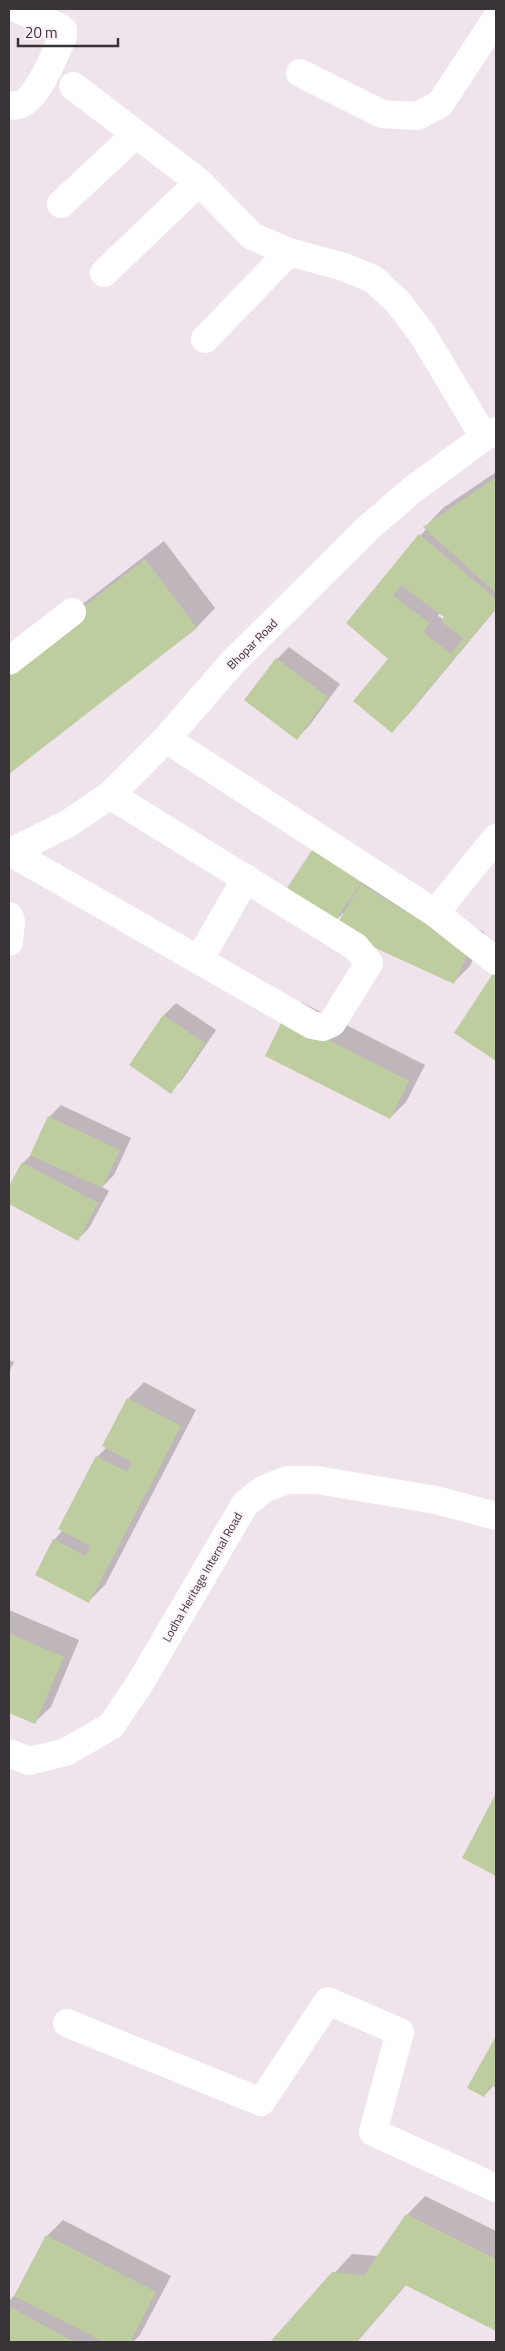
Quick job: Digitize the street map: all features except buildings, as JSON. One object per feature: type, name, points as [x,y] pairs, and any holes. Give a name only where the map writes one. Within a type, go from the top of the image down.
[{"type":"street","points":[[9,105],[23,104],[34,95],[63,37],[63,30],[60,27],[17,9]]},
{"type":"street","points":[[300,72],[382,114],[417,116],[440,104],[496,19]]},
{"type":"street","points":[[74,86],[199,182],[252,236],[289,252],[344,267],[373,279],[398,302],[423,335],[490,434]]},
{"type":"street","points":[[60,204],[136,134]]},
{"type":"street","points":[[104,273],[199,182]]},
{"type":"street","points":[[205,339],[289,252]]},
{"type":"street","name":"Bhopar Road","points":[[12,845],[69,823],[110,795],[166,739],[232,663],[368,528],[411,490],[490,434]]},
{"type":"street","points":[[9,661],[72,612]]},
{"type":"street","points":[[166,739],[435,913],[496,961]]},
{"type":"street","points":[[12,845],[199,960],[312,1025],[323,1027],[332,1023],[369,963],[356,946],[110,795]]},
{"type":"street","points":[[435,913],[496,838]]},
{"type":"street","points":[[199,960],[246,878]]},
{"type":"street","points":[[9,916],[11,922],[9,942]]},
{"type":"street","name":"Lodha Heritage Internal Road","points":[[9,1753],[29,1761],[66,1752],[111,1726],[140,1683],[245,1504],[264,1488],[287,1480],[317,1480],[436,1500],[496,1516]]},
{"type":"street","points":[[67,2023],[260,2102],[328,2001],[400,2032],[373,2132],[496,2188]]}]
